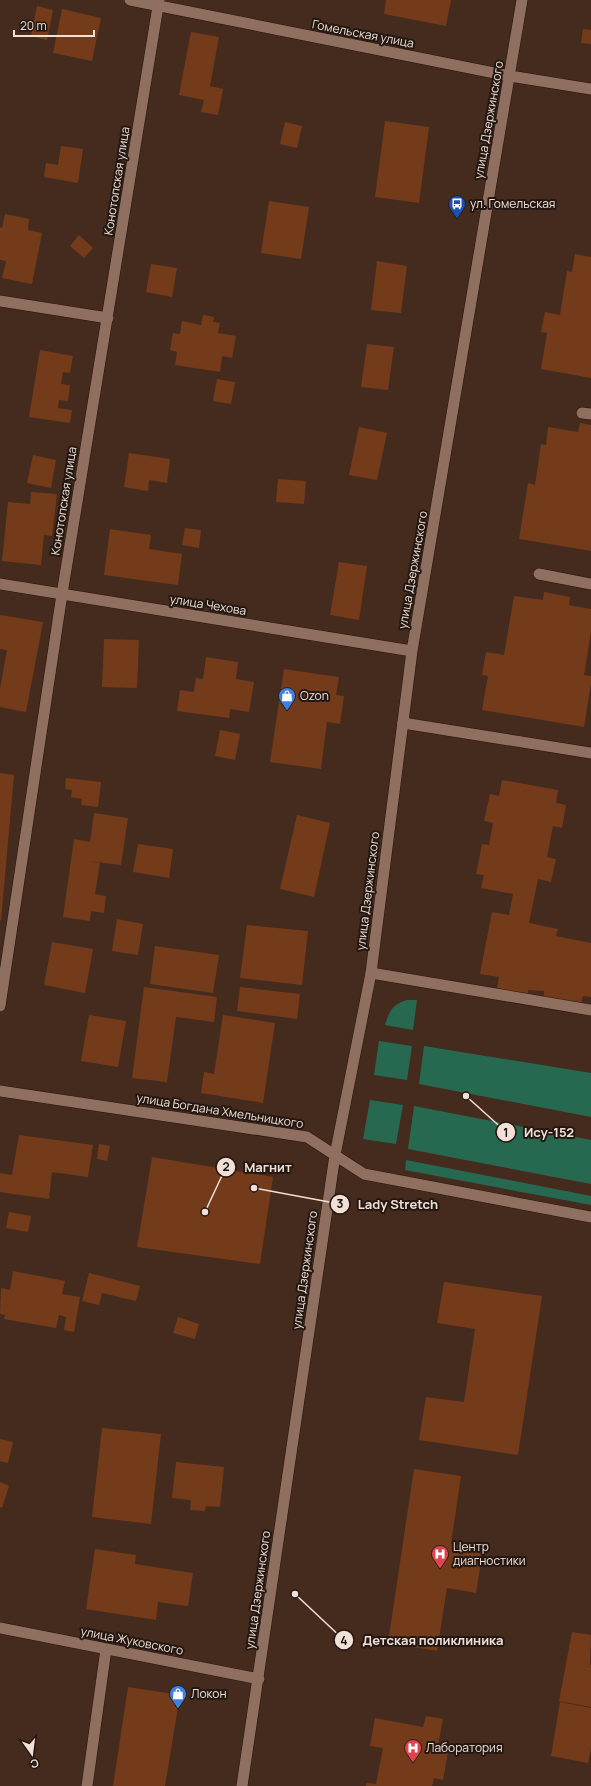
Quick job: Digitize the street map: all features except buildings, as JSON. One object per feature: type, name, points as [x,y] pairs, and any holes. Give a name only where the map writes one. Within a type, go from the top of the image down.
[{"type":"street","name":"Гомельская улица","points":[[130,0],[158,3],[510,76],[591,89]]},
{"type":"street","name":"улица Дзержинского","points":[[242,1786],[259,1679],[335,1155],[370,973],[412,651],[522,0]]},
{"type":"street","name":"Конотопская улица","points":[[0,1006],[62,594],[158,3]]},
{"type":"street","points":[[0,301],[108,318]]},
{"type":"street","points":[[539,574],[591,584]]},
{"type":"street","name":"улица Чехова","points":[[0,584],[412,651]]},
{"type":"street","points":[[403,723],[591,753]]},
{"type":"street","points":[[370,973],[591,1010]]},
{"type":"street","name":"улица Богдана Хмельницкого","points":[[0,1091],[306,1137],[364,1174],[591,1217]]},
{"type":"street","name":"улица Жуковского","points":[[0,1628],[259,1679]]},
{"type":"street","points":[[87,1786],[106,1649]]},
{"type":"green space","points":[[407,1000],[417,1000],[413,1030],[385,1025],[392,1009],[398,1004]]},
{"type":"green space","points":[[379,1041],[412,1046],[407,1080],[374,1075]]},
{"type":"green space","points":[[424,1046],[591,1073],[591,1117],[419,1084]]},
{"type":"green space","points":[[370,1100],[403,1105],[396,1144],[363,1139]]},
{"type":"green space","points":[[414,1106],[591,1140],[591,1184],[408,1149]]},
{"type":"green space","points":[[406,1160],[591,1196],[591,1205],[405,1170]]},
{"type":"place","name":"ул. Гомельская","points":[[457,219]]},
{"type":"place","name":"Ozon","points":[[287,711]]},
{"type":"place","name":"Ису-152","points":[[466,1096]]},
{"type":"place","name":"Lady Stretch","points":[[254,1188]]},
{"type":"place","name":"Магнит","points":[[205,1212]]},
{"type":"place","name":"Центр диагностики","points":[[440,1569]]},
{"type":"place","name":"Детская поликлиника","points":[[295,1594]]},
{"type":"place","name":"Локон","points":[[178,1709]]},
{"type":"place","name":"Лаборатория","points":[[413,1763]]}]
